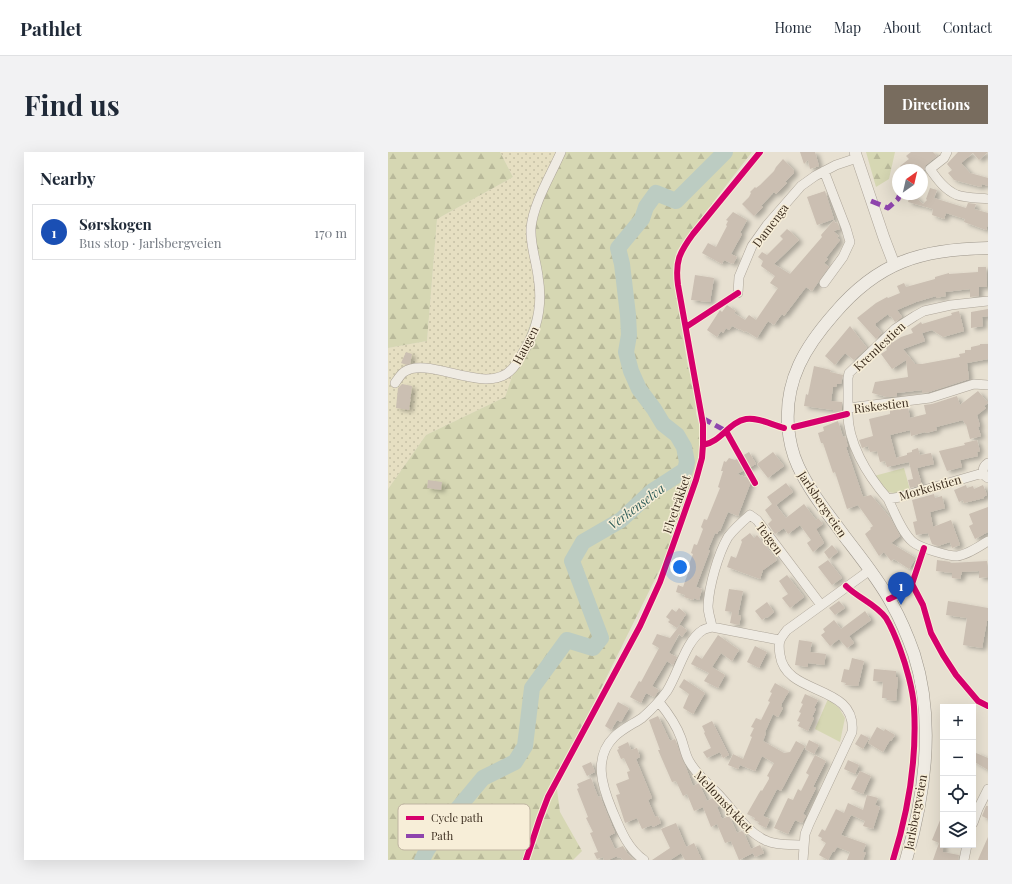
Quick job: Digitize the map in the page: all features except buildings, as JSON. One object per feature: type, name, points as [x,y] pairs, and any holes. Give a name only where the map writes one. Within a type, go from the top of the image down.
[{"type":"main road","name":"Jarlsbergveien","points":[[906,860],[917,814],[923,772],[925,740],[923,698],[914,656],[904,627],[893,605],[870,570],[823,506],[798,465],[789,438],[789,396],[794,376],[806,352],[819,332],[852,295],[873,277],[894,264],[933,253],[988,248]]},
{"type":"street","name":"Haugen","points":[[395,384],[405,371],[418,368],[487,379],[501,377],[514,367],[532,337],[538,318],[540,304],[538,276],[531,239],[532,221],[543,190],[561,152]]},
{"type":"street","points":[[947,152],[944,158],[930,169],[946,188],[958,195],[988,199]]},
{"type":"street","points":[[856,155],[894,264]]},
{"type":"street","name":"Damenga","points":[[738,294],[739,277],[752,246],[767,225],[800,186],[824,171],[856,155]]},
{"type":"street","points":[[824,171],[850,242],[843,258],[824,283]]},
{"type":"street","name":"Kremlestien","points":[[848,408],[848,378],[850,373],[895,329],[924,311],[951,305],[988,301]]},
{"type":"street","name":"Riskestien","points":[[888,499],[877,486],[863,463],[848,426],[848,408],[930,398],[974,384],[988,385]]},
{"type":"street","points":[[986,476],[984,468],[988,463]]},
{"type":"street","name":"Morkelstien","points":[[986,476],[888,499],[912,541],[924,548],[957,556],[966,553],[988,541]]},
{"type":"street","name":"Teigen","points":[[712,627],[708,607],[710,588],[718,562],[729,537],[750,515],[757,520],[821,605]]},
{"type":"street","points":[[803,860],[804,845],[809,824],[849,739],[852,732],[853,722],[849,712],[833,697],[803,684],[788,674],[781,662],[779,640],[787,630],[870,570]]},
{"type":"street","points":[[644,860],[625,840],[603,790],[601,769],[602,758],[606,748],[614,737],[642,717],[659,702],[668,690],[695,637],[704,629],[712,627],[779,640]]},
{"type":"street","name":"Mellomstykket","points":[[659,702],[672,720],[681,737],[688,759],[694,769],[744,823],[758,836],[769,842],[804,845]]},
{"type":"street","points":[[976,815],[988,789]]},
{"type":"street","points":[[964,860],[966,848]]},
{"type":"shaded area","points":[[500,152],[557,152],[543,286],[505,397],[426,435],[388,489],[388,348],[427,341],[437,219],[513,177]]},
{"type":"green space","points":[[388,152],[500,152],[513,177],[437,219],[427,341],[388,348]]},
{"type":"green space","points":[[557,152],[752,152],[677,251],[674,270],[677,299],[688,367],[695,391],[696,414],[704,439],[703,453],[694,489],[673,545],[572,747],[555,775],[560,812],[582,851],[573,860],[388,860],[388,489],[426,435],[505,397],[543,286],[533,227]]},
{"type":"green space","points":[[866,152],[895,152],[889,179],[876,187]]},
{"type":"green space","points":[[904,468],[910,490],[894,493],[888,492],[874,476]]},
{"type":"green space","points":[[828,699],[839,708],[845,718],[840,742],[815,729]]},
{"type":"waterway","name":"Verkenselva","points":[[461,804],[483,778],[515,762],[525,746],[532,688],[567,640],[593,648],[601,638],[572,561],[583,542],[621,520],[651,492],[685,470],[687,462],[684,447],[677,435],[663,424],[639,389],[631,371],[626,352],[629,335],[628,315],[622,264],[618,248],[642,219],[646,207],[656,193],[676,201],[725,152]]},
{"type":"waterway","name":"Verkenselva","points":[[422,860],[427,850]]},
{"type":"marked path","points":[[871,201],[888,208],[897,200]]},
{"type":"marked path","points":[[702,418],[726,431]]},
{"type":"cycle path","name":"Elvetråkket","points":[[530,848],[548,797],[640,626],[660,582],[696,480],[702,458],[703,424],[678,285],[677,270],[679,258],[681,252],[693,234],[760,152]]},
{"type":"cycle path","points":[[686,327],[738,293]]},
{"type":"cycle path","points":[[794,427],[847,414]]},
{"type":"cycle path","points":[[703,445],[715,440],[735,424],[746,419],[760,420],[784,428]]},
{"type":"cycle path","points":[[726,431],[755,483]]},
{"type":"cycle path","points":[[889,599],[904,592],[912,584],[924,548]]},
{"type":"cycle path","points":[[912,584],[923,605],[931,633],[943,655],[956,675],[978,701],[988,706]]},
{"type":"cycle path","points":[[846,586],[872,605],[886,618],[894,633],[902,655],[912,693],[915,726],[913,765],[907,804],[893,860]]},
{"type":"cycle path","name":"Elvetråkket","points":[[526,860],[529,850]]},
{"type":"place","name":"Sørskogen","points":[[901,605]]}]
